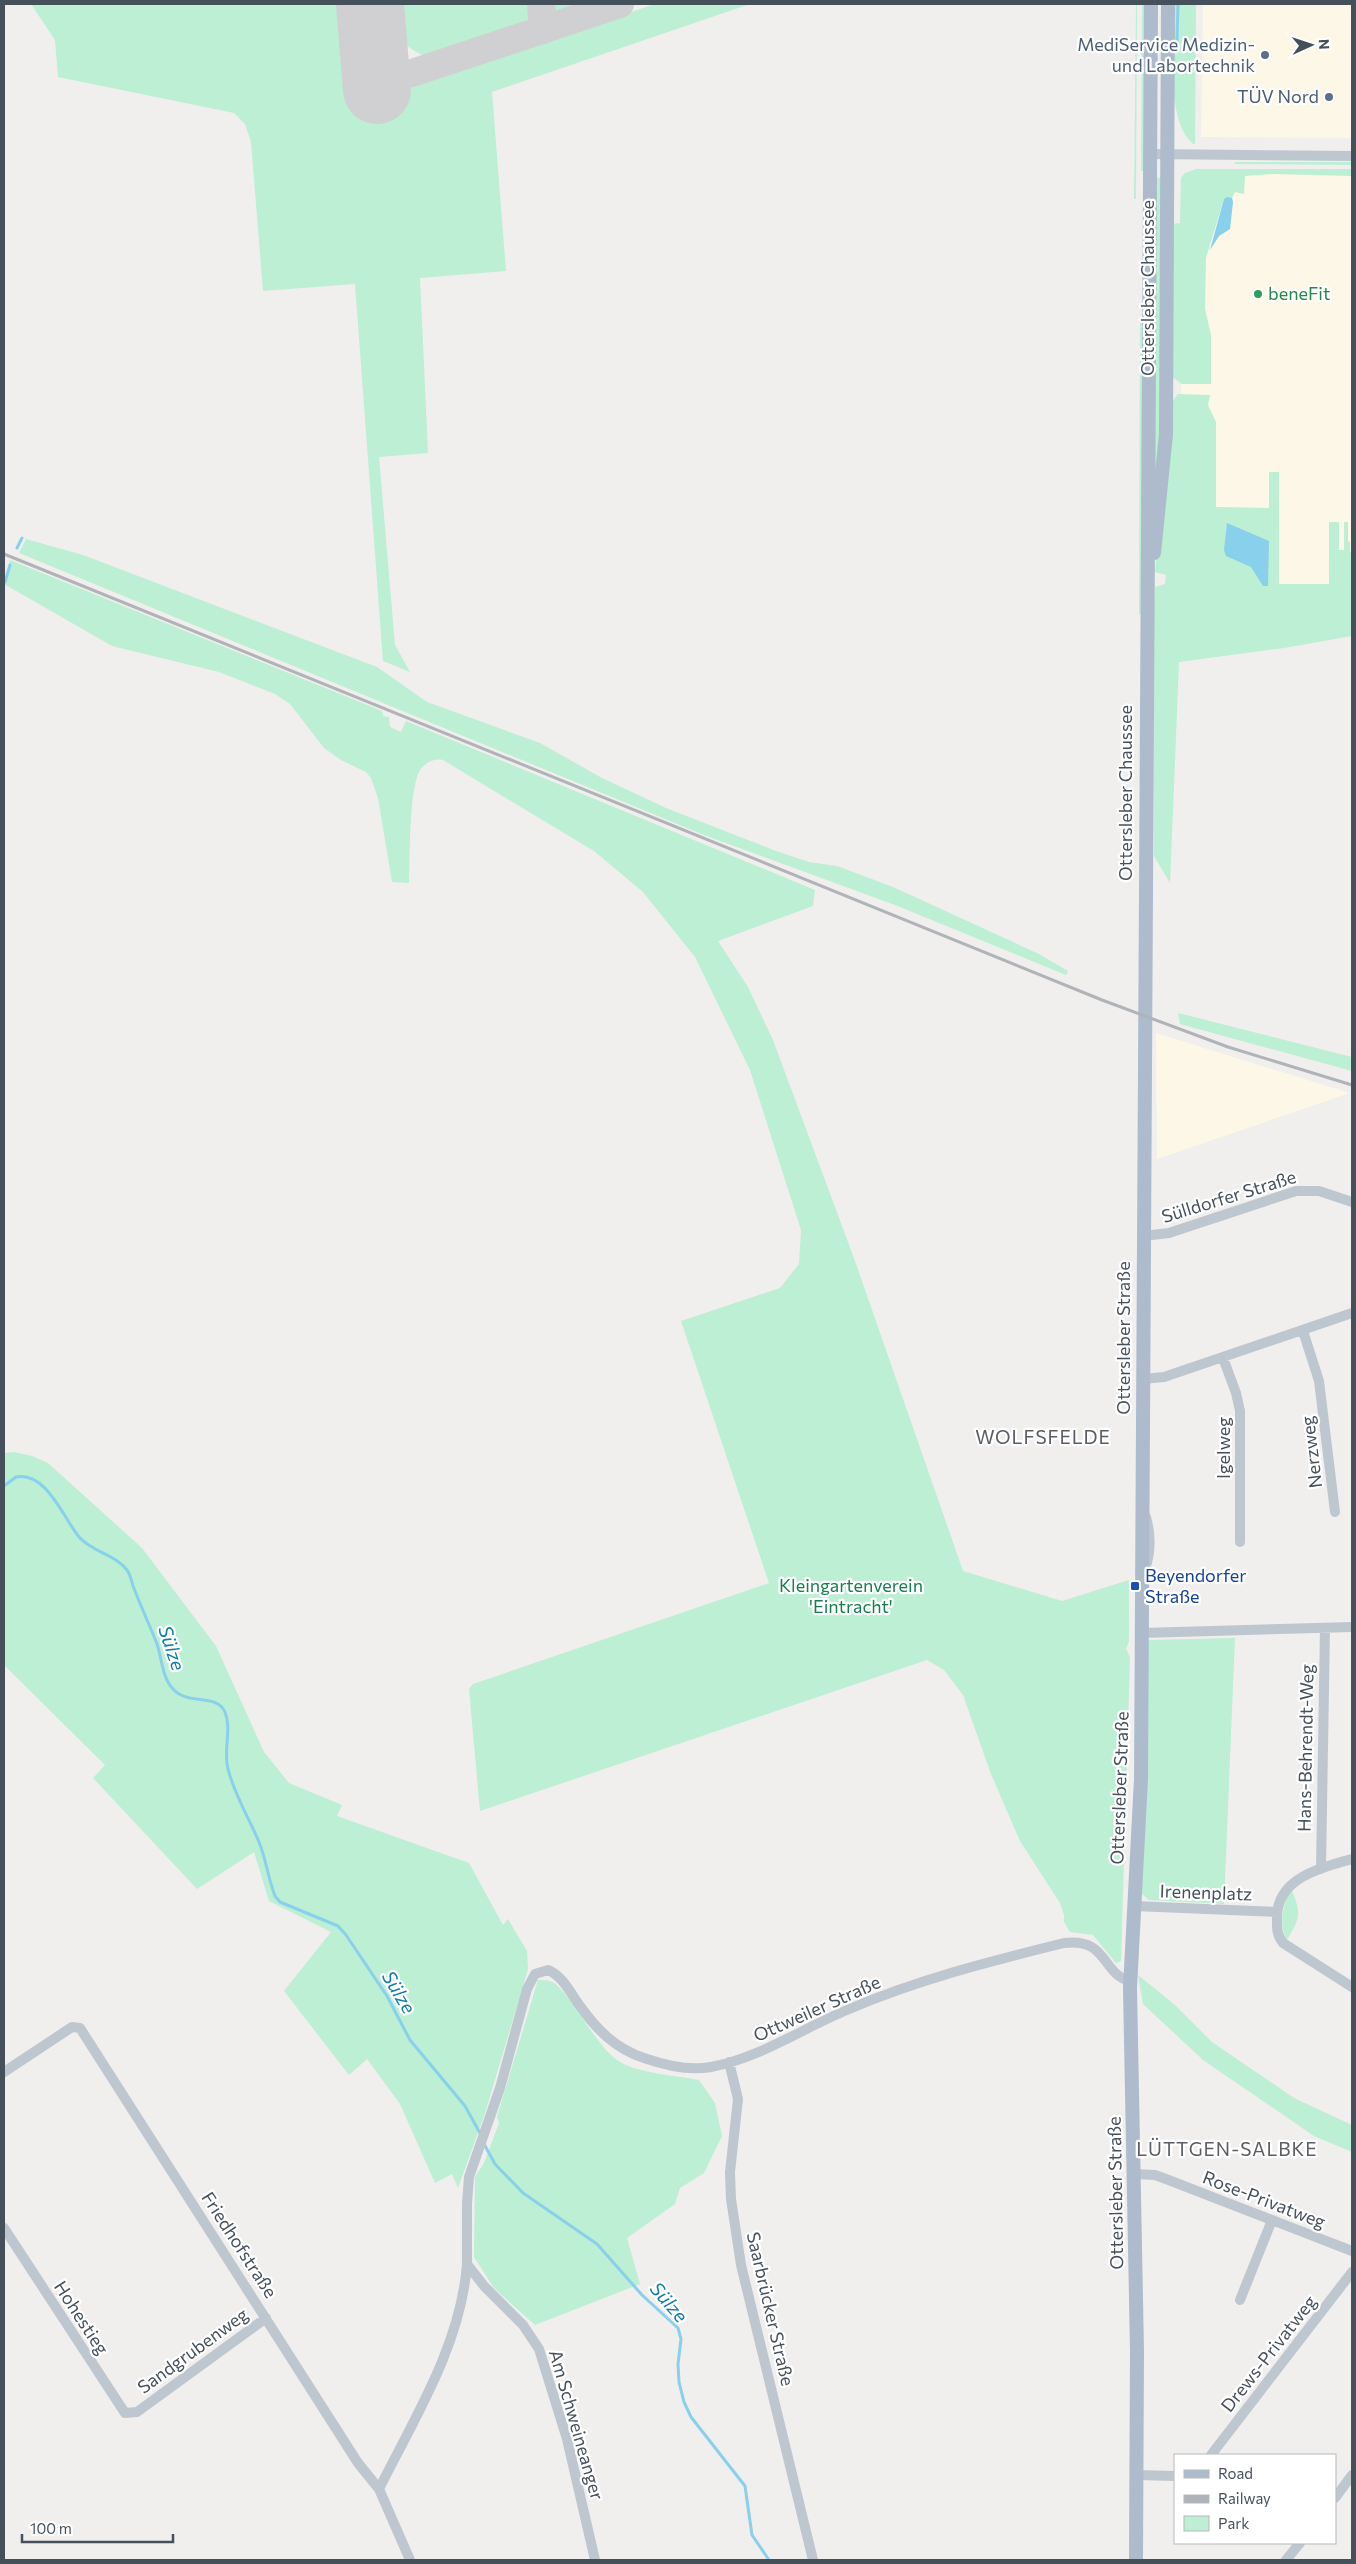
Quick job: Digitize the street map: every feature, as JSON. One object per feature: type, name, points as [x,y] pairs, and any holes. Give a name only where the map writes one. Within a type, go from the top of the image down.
[{"type":"main road","name":"Ottersleber Chaussee","points":[[1144,1016],[1145,679],[1149,570],[1146,539],[1150,4]]},
{"type":"main road","name":"Ottersleber Chaussee","points":[[1149,570],[1154,546],[1165,442],[1168,4]]},
{"type":"main road","name":"Ottersleber Straße","points":[[1136,2560],[1135,2174],[1130,1981],[1141,1779],[1144,1016]]},
{"type":"street","points":[[1149,154],[1352,156]]},
{"type":"street","name":"Sülldorfer Straße","points":[[1143,1236],[1169,1233],[1296,1191],[1318,1191],[1352,1202]]},
{"type":"street","points":[[1143,1379],[1162,1377],[1223,1358],[1352,1313]]},
{"type":"street","name":"Nerzweg","points":[[1303,1331],[1319,1381],[1335,1512]]},
{"type":"street","name":"Igelweg","points":[[1223,1358],[1238,1399],[1240,1411],[1240,1542]]},
{"type":"street","points":[[1142,1504],[1150,1530],[1150,1554],[1142,1580]]},
{"type":"street","points":[[1142,1601],[1136,1577],[1136,1560],[1143,1532]]},
{"type":"street","points":[[1142,1633],[1352,1627]]},
{"type":"street","name":"Hans-Behrendt-Weg","points":[[1321,1869],[1325,1628]]},
{"type":"street","points":[[1321,1869],[1352,1860]]},
{"type":"street","name":"Irenenplatz","points":[[1321,1869],[1290,1884],[1281,1897],[1276,1912],[1277,1931],[1280,1939],[1311,1962],[1352,1987]]},
{"type":"street","name":"Irenenplatz","points":[[1134,1906],[1276,1912]]},
{"type":"street","name":"Ottweiler Straße","points":[[467,2264],[468,2190],[471,2171],[490,2119],[525,1997],[535,1974],[545,1970],[557,1974],[600,2031],[632,2054],[687,2068],[708,2067],[760,2052],[828,2018],[880,1997],[949,1975],[1064,1943],[1082,1942],[1091,1945],[1120,1976],[1130,1981]]},
{"type":"street","name":"Friedhofstraße","points":[[4,2072],[72,2027],[79,2027],[358,2463],[379,2490],[410,2560]]},
{"type":"street","name":"Saarbrücker Straße","points":[[729,2062],[738,2099],[730,2172],[741,2265],[813,2560]]},
{"type":"street","name":"Rose-Privatweg","points":[[1135,2174],[1159,2176],[1352,2251]]},
{"type":"street","points":[[1240,2300],[1272,2220]]},
{"type":"street","name":"Hohestieg","points":[[4,2228],[122,2412],[129,2414],[138,2411]]},
{"type":"street","points":[[379,2490],[444,2355],[461,2304],[467,2264]]},
{"type":"street","name":"Am Schweineanger","points":[[467,2264],[484,2286],[523,2325],[539,2349],[566,2439],[595,2560]]},
{"type":"street","name":"Drews-Privatweg","points":[[1212,2454],[1352,2272]]},
{"type":"street","name":"Sandgrubenweg","points":[[138,2411],[266,2318]]},
{"type":"street","points":[[1137,2475],[1174,2476]]},
{"type":"street","points":[[1336,2497],[1352,2475]]},
{"type":"street","points":[[1286,2560],[1299,2544]]},
{"type":"shaded area","points":[[1203,4],[1352,4],[1352,138],[1201,137]]},
{"type":"shaded area","points":[[1352,171],[1352,629],[1156,662],[1181,468],[1182,177]]},
{"type":"shaded area","points":[[1156,1033],[1350,1093],[1157,1159]]},
{"type":"green space","points":[[31,4],[347,4],[355,92],[400,89],[655,4],[750,4],[492,92],[506,271],[420,278],[428,453],[379,457],[395,645],[410,672],[383,661],[355,284],[263,291],[251,142],[245,124],[234,113],[58,77],[55,40]]},
{"type":"green space","points":[[393,4],[582,4],[425,56],[408,47],[399,36]]},
{"type":"green space","points":[[1136,4],[1136,199],[1134,199]]},
{"type":"green space","points":[[1142,4],[1145,4],[1145,171],[1141,171]]},
{"type":"green space","points":[[1174,4],[1196,4],[1195,145],[1185,135],[1175,101],[1172,58]]},
{"type":"green space","points":[[1235,162],[1352,162],[1352,165],[1235,164]]},
{"type":"green space","points":[[1196,169],[1352,169],[1352,176],[1272,174],[1245,176],[1244,194],[1235,192],[1232,198],[1224,199],[1206,258],[1205,309],[1211,335],[1211,384],[1182,384],[1172,377],[1172,224],[1180,223],[1181,178],[1185,173]]},
{"type":"green space","points":[[1155,178],[1162,178],[1160,427],[1152,529]]},
{"type":"green space","points":[[1140,317],[1144,321],[1142,613],[1139,615]]},
{"type":"green space","points":[[1178,394],[1210,395],[1208,405],[1216,422],[1216,507],[1269,508],[1269,472],[1279,472],[1279,584],[1329,584],[1329,522],[1339,522],[1339,550],[1344,550],[1344,522],[1348,522],[1348,541],[1350,542],[1350,552],[1352,553],[1352,636],[1284,648],[1179,662],[1170,883],[1154,856],[1153,630],[1155,587],[1165,584],[1166,575],[1155,572],[1172,402]]},
{"type":"green space","points":[[26,539],[83,555],[377,667],[427,702],[540,743],[602,778],[666,808],[779,852],[809,862],[837,866],[893,887],[1039,954],[1068,971],[1066,975],[895,905],[704,835],[19,553]]},
{"type":"green space","name":"Kleingartenverein 'Eintracht'","points":[[10,560],[382,711],[383,716],[389,717],[390,727],[401,732],[406,721],[815,890],[813,906],[718,941],[748,987],[773,1040],[855,1261],[963,1571],[1062,1601],[1129,1580],[1129,1641],[1126,1649],[1130,1657],[1121,1961],[1116,1963],[1093,1935],[1070,1932],[1064,1922],[1060,1903],[1020,1841],[991,1774],[963,1695],[944,1670],[927,1660],[480,1811],[469,1689],[473,1684],[769,1583],[681,1321],[780,1288],[799,1264],[801,1230],[750,1070],[695,957],[643,892],[594,851],[443,760],[435,760],[428,762],[422,767],[415,784],[410,827],[409,883],[392,882],[378,798],[371,778],[366,772],[341,760],[324,748],[290,704],[275,694],[219,672],[112,646],[4,584]]},
{"type":"green space","points":[[1178,1013],[1352,1057],[1352,1071],[1180,1024]]},
{"type":"green space","points":[[14,1452],[32,1456],[48,1463],[142,1548],[216,1646],[264,1752],[289,1783],[342,1805],[337,1816],[469,1863],[503,1925],[508,1919],[527,1951],[528,1969],[485,2113],[458,2188],[452,2174],[435,2183],[400,2104],[367,2059],[349,2075],[284,1991],[331,1932],[269,1901],[254,1852],[197,1889],[93,1778],[105,1765],[4,1665],[4,1453]]},
{"type":"green space","points":[[1235,1638],[1224,1904],[1149,1900],[1142,1894],[1140,1889],[1148,1640]]},
{"type":"green space","points":[[1291,1889],[1297,1904],[1298,1915],[1295,1926],[1287,1940],[1284,1935],[1282,1922],[1286,1901]]},
{"type":"green space","points":[[1138,1975],[1175,2005],[1212,2042],[1294,2098],[1352,2125],[1352,2152],[1314,2136],[1203,2060],[1143,2004]]},
{"type":"green space","points":[[538,1980],[550,1981],[557,1985],[601,2045],[620,2062],[637,2069],[699,2080],[715,2103],[722,2136],[704,2173],[680,2188],[675,2204],[627,2238],[640,2284],[535,2325],[494,2288],[474,2257],[475,2177],[484,2163],[499,2123],[497,2117]]},
{"type":"water","points":[[1227,197],[1232,198],[1233,202],[1230,229],[1219,236],[1210,250],[1224,199]]},
{"type":"water","points":[[1227,523],[1269,541],[1268,586],[1263,586],[1251,567],[1226,556],[1224,550]]},
{"type":"waterway","points":[[1177,40],[1178,4]]},
{"type":"waterway","points":[[17,548],[22,538]]},
{"type":"waterway","points":[[5,582],[10,565]]},
{"type":"waterway","name":"Sülze","points":[[4,1486],[16,1477],[27,1477],[37,1481],[54,1498],[74,1530],[85,1543],[117,1561],[127,1570],[157,1644],[164,1673],[169,1684],[179,1694],[216,1703],[225,1712],[228,1725],[226,1754],[228,1769],[238,1797],[261,1848],[275,1896],[280,1902],[338,1926],[346,1935],[387,1996],[410,2040],[465,2106],[481,2135]]},
{"type":"waterway","name":"Sülze","points":[[484,2144],[495,2164],[523,2193],[597,2244],[642,2295],[678,2328],[681,2339],[678,2364],[679,2382],[684,2402],[691,2417],[745,2486],[752,2535],[769,2560]]},
{"type":"taxiway","points":[[541,4],[543,30]]},
{"type":"taxiway","points":[[374,50],[380,61],[388,69],[399,73],[412,73],[620,4]]},
{"type":"runway","points":[[370,4],[377,90]]},
{"type":"railway","points":[[4,554],[1102,1000],[1228,1047],[1352,1085]]},
{"type":"place","name":"MediService Medizin- und Labortechnik","points":[[1265,55]]},
{"type":"place","name":"TÜV Nord","points":[[1329,97]]},
{"type":"place","name":"beneFit","points":[[1258,294]]},
{"type":"place","name":"Beyendorfer Straße","points":[[1135,1586]]},
{"type":"district","name":"WOLFSFELDE","points":[[1043,1437]]},
{"type":"district","name":"LÜTTGEN-SALBKE","points":[[1227,2149]]}]
